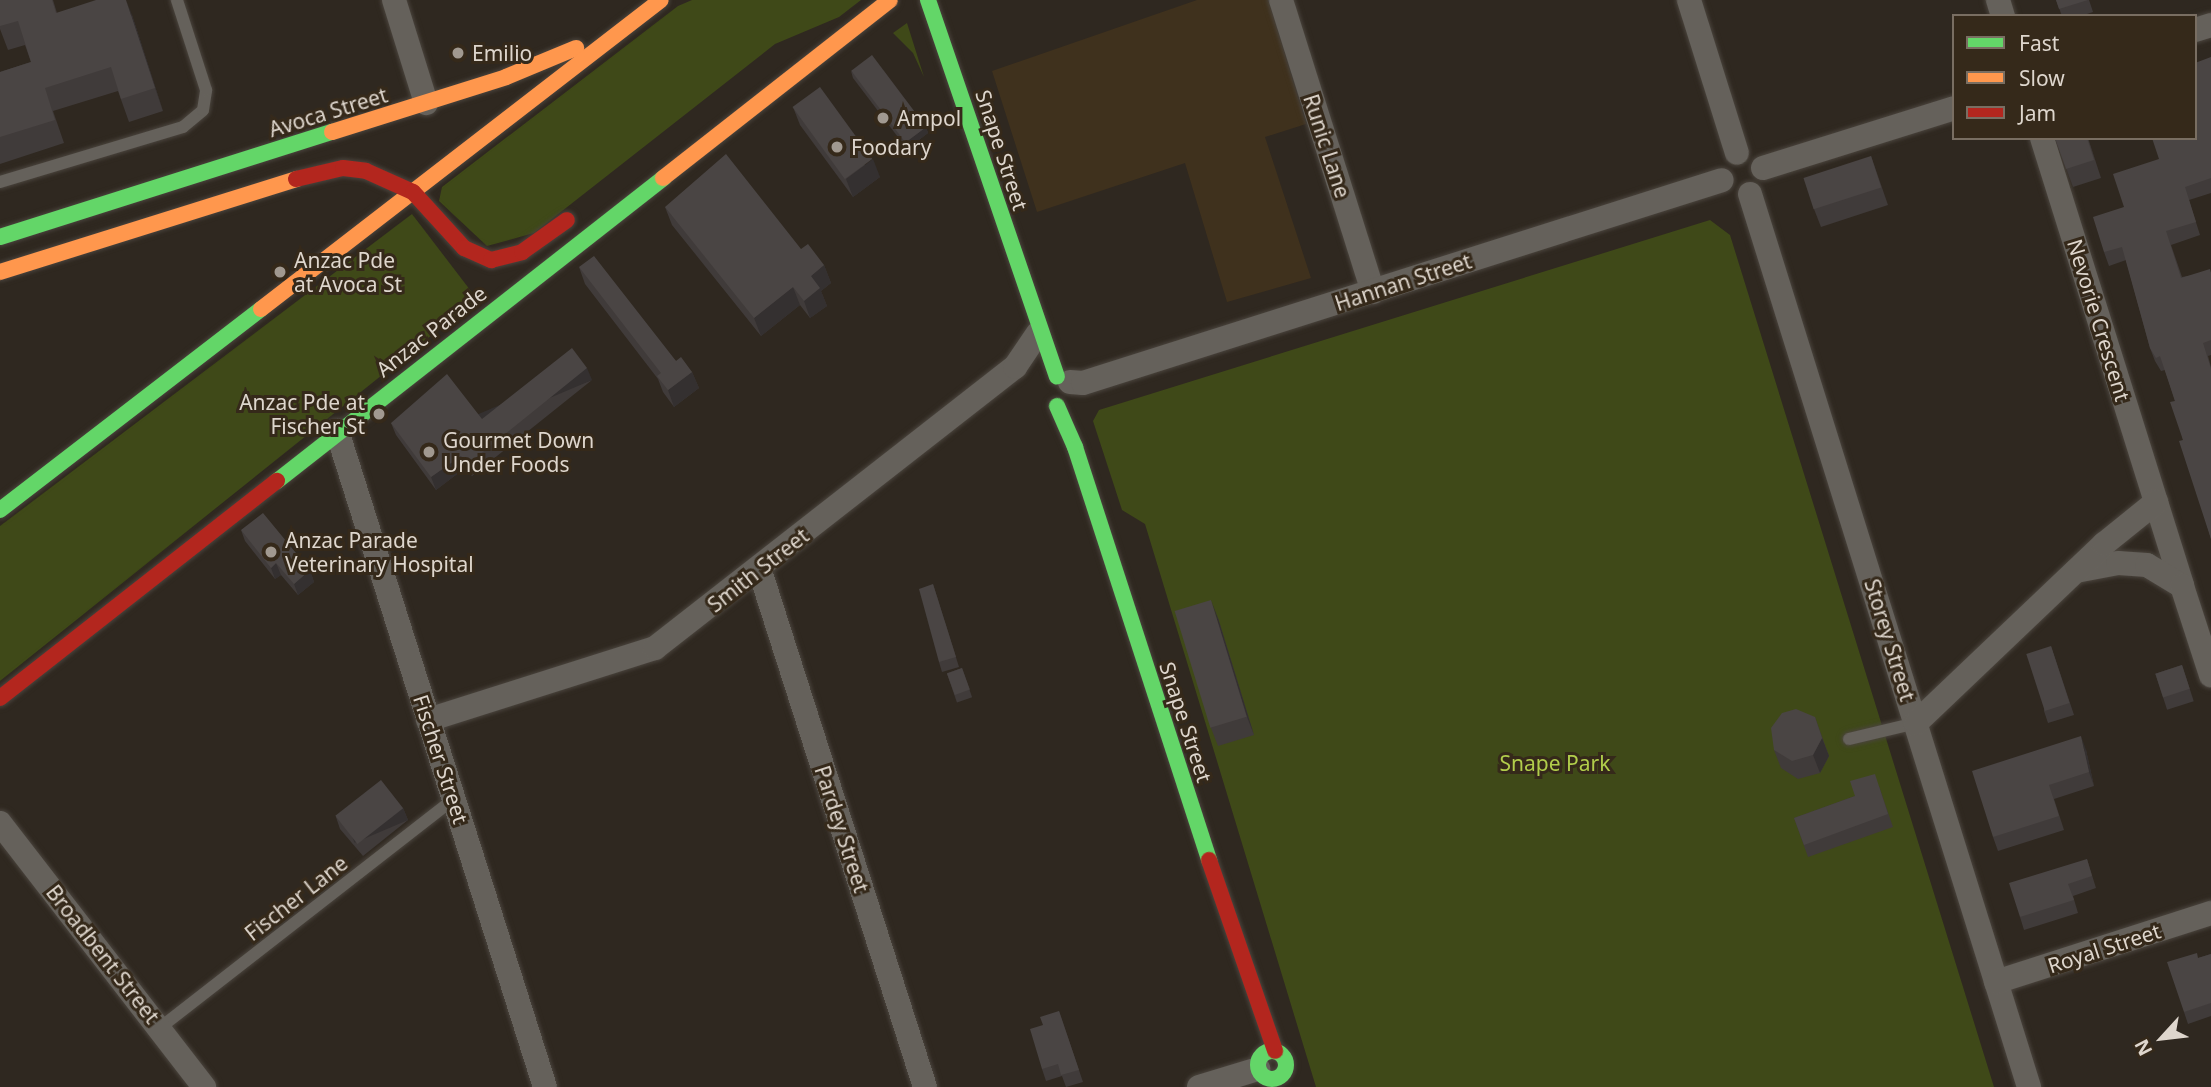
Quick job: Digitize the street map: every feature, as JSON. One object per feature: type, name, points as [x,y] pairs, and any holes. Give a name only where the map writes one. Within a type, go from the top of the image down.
[{"type":"main road","name":"Avoca Street","points":[[0,237],[426,103],[541,64],[659,0]]},
{"type":"main road","points":[[0,510],[659,0]]},
{"type":"main road","name":"Anzac Parade","points":[[0,698],[337,431],[890,0]]},
{"type":"main road","name":"Snape Street","points":[[928,0],[1035,324],[1060,389],[1075,447],[1256,1009],[1271,1072]]},
{"type":"main road","points":[[799,44],[838,40]]},
{"type":"main road","points":[[0,272],[317,172],[343,168],[366,171],[413,192],[464,248],[491,260],[522,252],[584,207]]},
{"type":"main road","points":[[317,172],[343,183]]},
{"type":"main road","points":[[347,240],[360,213]]},
{"type":"street","points":[[394,0],[426,103]]},
{"type":"street","name":"Runic Lane","points":[[1280,0],[1373,292]]},
{"type":"street","points":[[1689,0],[1737,153]]},
{"type":"street","points":[[1763,168],[1952,109]]},
{"type":"street","name":"Nevorie Crescent","points":[[2043,140],[2211,674]]},
{"type":"street","points":[[1737,153],[1753,155],[1763,168],[1762,184],[1750,194],[1733,193],[1722,180],[1724,163],[1737,153]]},
{"type":"street","name":"Hannan Street","points":[[1060,389],[1722,180]]},
{"type":"street","name":"Storey Street","points":[[1750,194],[2029,1087]]},
{"type":"street","name":"Smith Street","points":[[428,720],[655,648],[760,570],[1015,367],[1035,324]]},
{"type":"street","name":"Fischer Street","points":[[337,431],[545,1087]]},
{"type":"street","points":[[1916,723],[2076,571],[2156,502]]},
{"type":"street","points":[[2076,571],[2118,563],[2147,565],[2182,586]]},
{"type":"street","name":"Pardey Street","points":[[760,570],[925,1087]]},
{"type":"street","name":"Broadbent Street","points":[[0,823],[161,1027],[204,1087]]},
{"type":"street","name":"Royal Street","points":[[1996,982],[2211,914]]},
{"type":"street","points":[[1199,1087],[1271,1072]]},
{"type":"lane","points":[[0,182],[183,127],[203,110],[206,90],[177,0]]},
{"type":"lane","points":[[1849,739],[1916,723]]},
{"type":"lane","name":"Fischer Lane","points":[[161,1027],[454,799]]},
{"type":"shaded area","points":[[1197,0],[1268,0],[1306,124],[1265,137],[1311,278],[1227,302],[1185,163],[1037,212],[992,71]]},
{"type":"green space","points":[[692,0],[861,0],[839,17],[775,44],[534,233],[487,246],[439,201],[442,187],[678,6]]},
{"type":"green space","points":[[907,23],[924,77],[913,53],[893,33]]},
{"type":"green space","points":[[412,214],[477,299],[0,681],[0,526]]},
{"type":"green space","name":"Snape Park","points":[[1710,220],[1730,235],[1994,1087],[1316,1087],[1145,524],[1122,510],[1093,421],[1099,410]]},
{"type":"building","points":[[0,0],[52,0],[56,13],[96,0],[126,0],[155,88],[121,99],[111,67],[45,88],[55,120],[0,137],[0,72],[31,62],[18,21],[0,26]]},
{"type":"building","points":[[2056,0],[2088,0],[2059,9]]},
{"type":"building","points":[[872,55],[926,127],[905,143],[851,71]]},
{"type":"building","points":[[2211,57],[2211,178],[2185,187],[2196,222],[2166,231],[2181,278],[2210,269],[2211,273],[2211,340],[2203,343],[2211,369],[2211,539],[2179,441],[2183,440],[2170,402],[2175,401],[2160,356],[2156,358],[2150,348],[2122,247],[2104,252],[2093,217],[2124,207],[2113,174],[2159,159],[2153,140],[2197,140],[2197,62]]},
{"type":"building","name":"Foodary","points":[[820,87],[872,159],[845,179],[792,107]]},
{"type":"building","points":[[2056,140],[2088,140],[2094,160],[2066,169]]},
{"type":"building","points":[[726,154],[801,249],[808,244],[824,265],[811,276],[820,288],[804,301],[793,287],[754,318],[665,207]]},
{"type":"building","points":[[1871,156],[1881,187],[1814,209],[1803,178]]},
{"type":"building","points":[[594,256],[676,361],[681,357],[692,372],[668,390],[657,376],[661,373],[579,267]]},
{"type":"building","points":[[572,348],[587,368],[468,464],[461,456],[431,477],[391,423],[447,374],[482,419]]},
{"type":"building","points":[[263,513],[310,570],[294,584],[276,563],[271,568],[241,530]]},
{"type":"building","points":[[933,584],[956,657],[939,662],[919,589]]},
{"type":"building","points":[[1211,600],[1247,717],[1210,728],[1175,611]]},
{"type":"building","points":[[2051,646],[2070,703],[2045,711],[2026,654]]},
{"type":"building","points":[[2182,665],[2190,689],[2163,697],[2155,674]]},
{"type":"building","points":[[962,668],[970,690],[955,695],[947,673]]},
{"type":"building","points":[[1796,709],[1815,717],[1822,738],[1813,755],[1792,761],[1774,750],[1771,728],[1782,713]]},
{"type":"building","points":[[2081,736],[2089,772],[2049,785],[2059,816],[1993,837],[1972,771]]},
{"type":"building","points":[[1875,774],[1888,814],[1804,845],[1794,818],[1855,796],[1850,781]]},
{"type":"building","points":[[381,780],[403,808],[357,844],[335,816]]},
{"type":"building","points":[[2087,859],[2092,876],[2068,884],[2074,900],[2020,917],[2009,883]]},
{"type":"building","points":[[2197,953],[2198,958],[2211,954],[2211,1003],[2184,1012],[2167,962]]},
{"type":"building","points":[[1059,1011],[1079,1070],[1061,1075],[1058,1064],[1042,1069],[1030,1029],[1043,1025],[1040,1017]]},
{"type":"traffic: fast","points":[[928,0],[1057,376]]},
{"type":"traffic: fast","points":[[0,237],[332,132]]},
{"type":"traffic: fast","points":[[277,481],[663,178]]},
{"type":"traffic: fast","points":[[0,510],[261,309]]},
{"type":"traffic: fast","points":[[1057,406],[1075,447],[1209,860]]},
{"type":"traffic: fast","points":[[1272,1051],[1282,1055],[1286,1065],[1282,1075],[1272,1079],[1262,1075],[1258,1065],[1262,1055],[1272,1051]]},
{"type":"traffic: slow","points":[[261,309],[661,0]]},
{"type":"traffic: slow","points":[[663,178],[890,0]]},
{"type":"traffic: slow","points":[[332,132],[506,77],[576,48]]},
{"type":"traffic: slow","points":[[0,272],[296,179]]},
{"type":"traffic: jam","points":[[296,179],[343,168],[366,171],[413,192],[464,248],[491,260],[522,252],[567,220]]},
{"type":"traffic: jam","points":[[0,698],[277,481]]},
{"type":"traffic: jam","points":[[1209,860],[1275,1051]]},
{"type":"place","name":"Emilio","points":[[458,53]]},
{"type":"place","name":"Ampol","points":[[883,118]]},
{"type":"place","name":"Foodary","points":[[837,147]]},
{"type":"place","name":"Anzac Pde at Avoca St","points":[[280,272]]},
{"type":"place","name":"Anzac Pde at Fischer St","points":[[379,414]]},
{"type":"place","name":"Gourmet Down Under Foods","points":[[429,452]]},
{"type":"place","name":"Anzac Parade Veterinary Hospital","points":[[271,552]]}]
